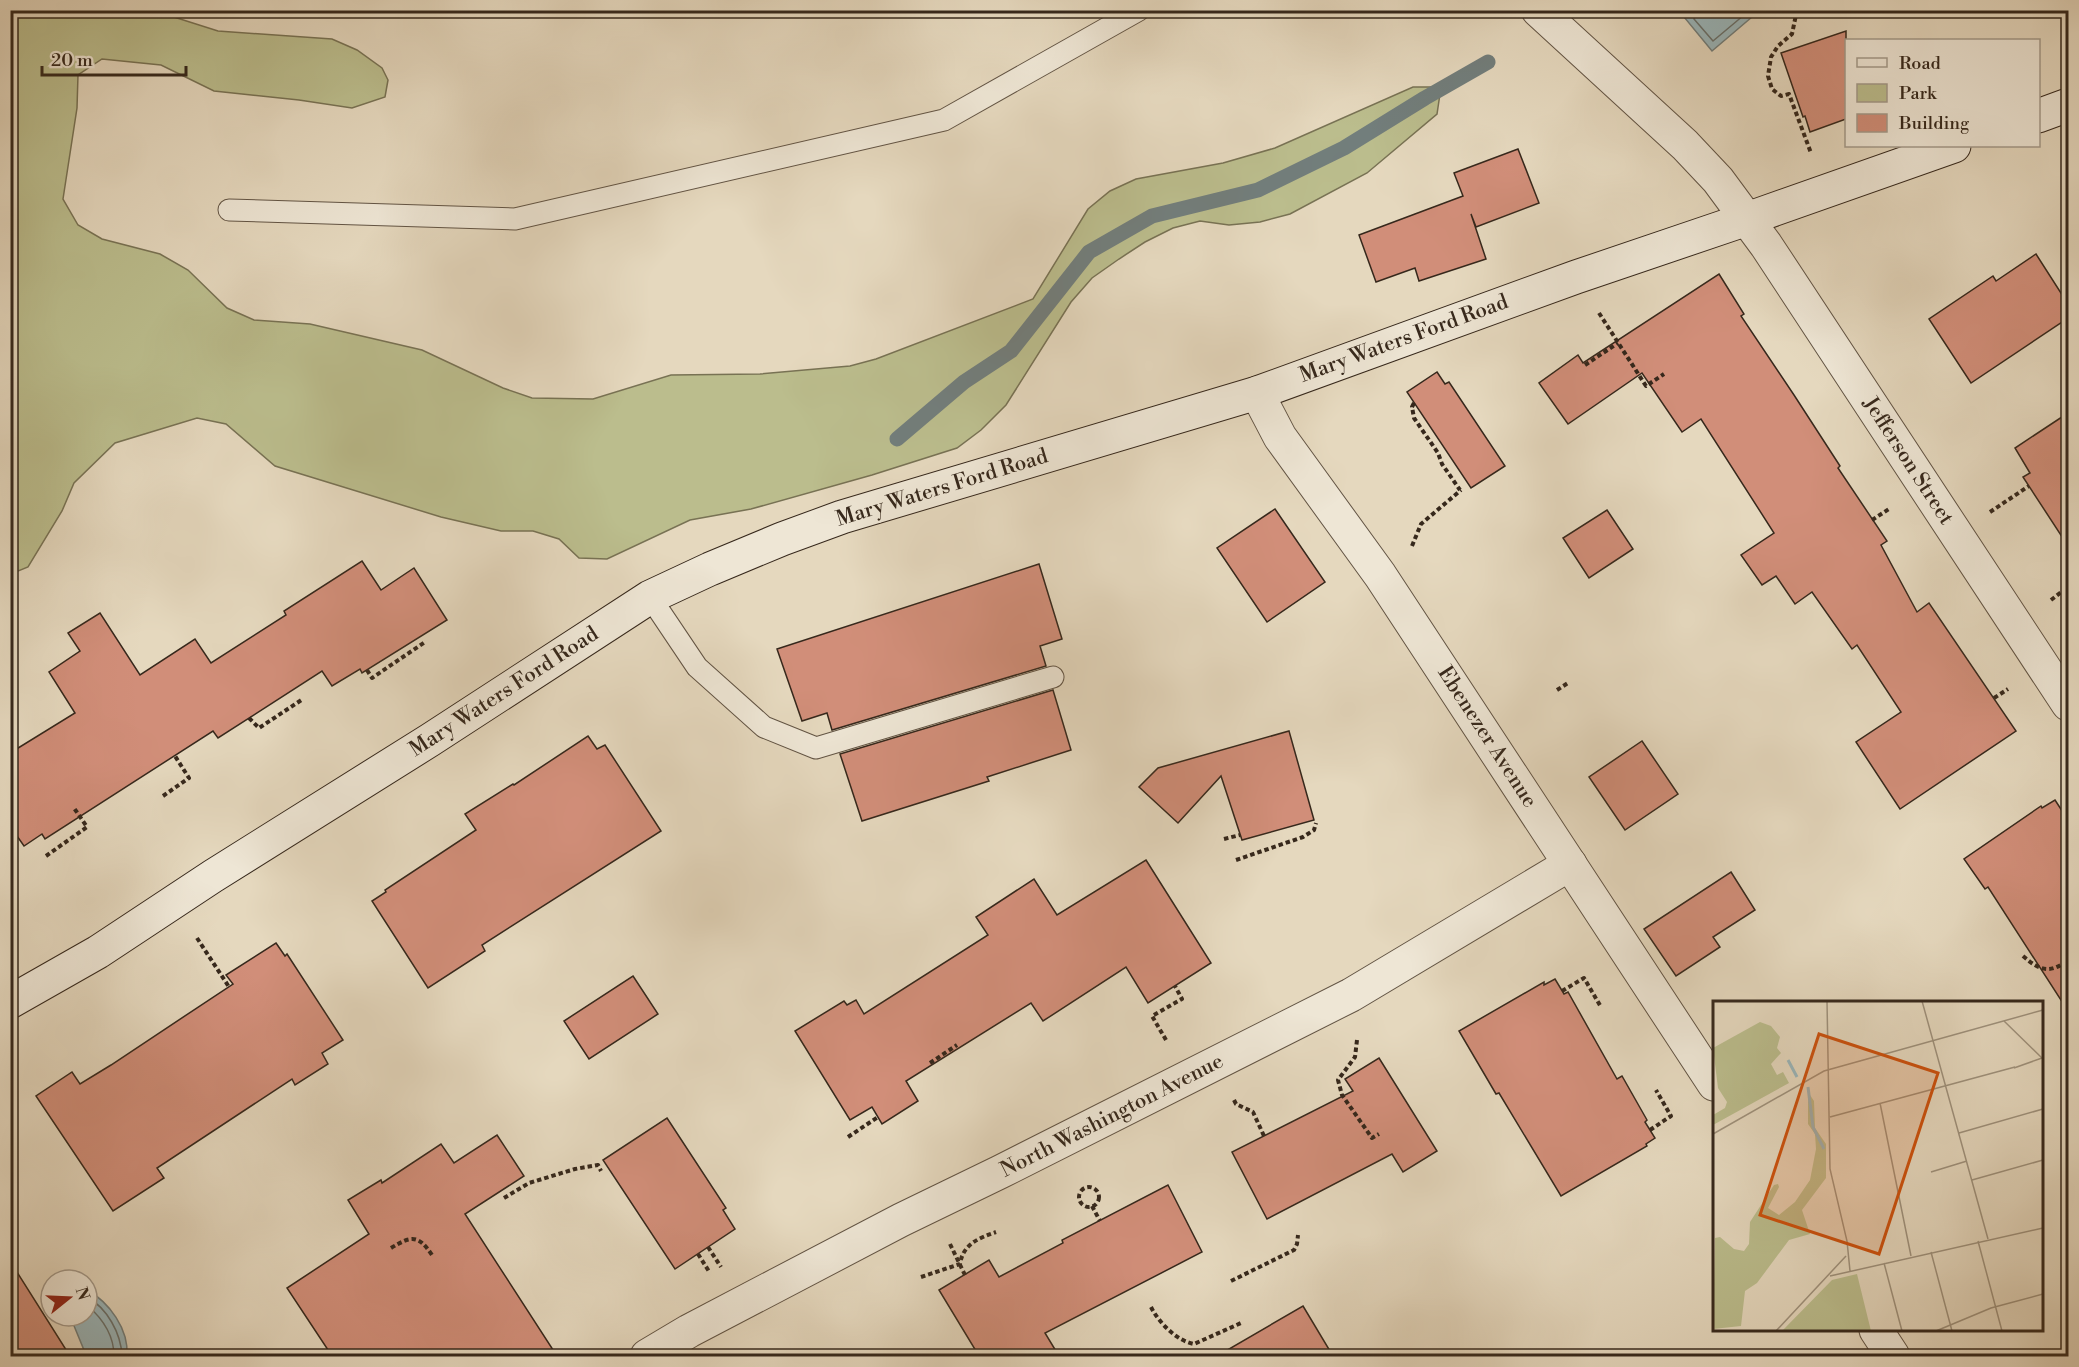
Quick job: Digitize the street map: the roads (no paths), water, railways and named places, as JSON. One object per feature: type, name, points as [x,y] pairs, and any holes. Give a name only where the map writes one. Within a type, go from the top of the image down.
[{"type":"street","name":"Jefferson Street","points":[[1538,10],[1685,145],[1718,180],[1747,219],[2068,704]]},
{"type":"street","points":[[2040,115],[2068,105]]},
{"type":"street","name":"Mary Waters Ford Road","points":[[10,1002],[98,952],[650,597],[772,543],[842,517],[1257,393],[1576,277],[1951,147]]},
{"type":"street","name":"Ebenezer Avenue","points":[[1257,393],[1280,437],[1380,575],[1713,1082]]},
{"type":"street","name":"North Washington Avenue","points":[[647,1356],[689,1331],[901,1220],[1335,1004],[1570,864]]},
{"type":"street","points":[[1877,1331],[1893,1356]]},
{"type":"lane","points":[[229,210],[514,219],[944,120],[1139,10]]},
{"type":"lane","points":[[650,597],[697,667],[764,727],[816,748],[1053,677]]},
{"type":"water","points":[[1692,11],[1759,11],[1712,51],[1684,17]]},
{"type":"water","points":[[99,1298],[110,1309],[121,1326],[127,1346],[127,1356],[94,1356],[88,1355],[75,1328],[99,1328]]},
{"type":"waterway","points":[[897,439],[964,382],[1011,351],[1089,252],[1152,216],[1258,190],[1344,148],[1488,62]]}]
